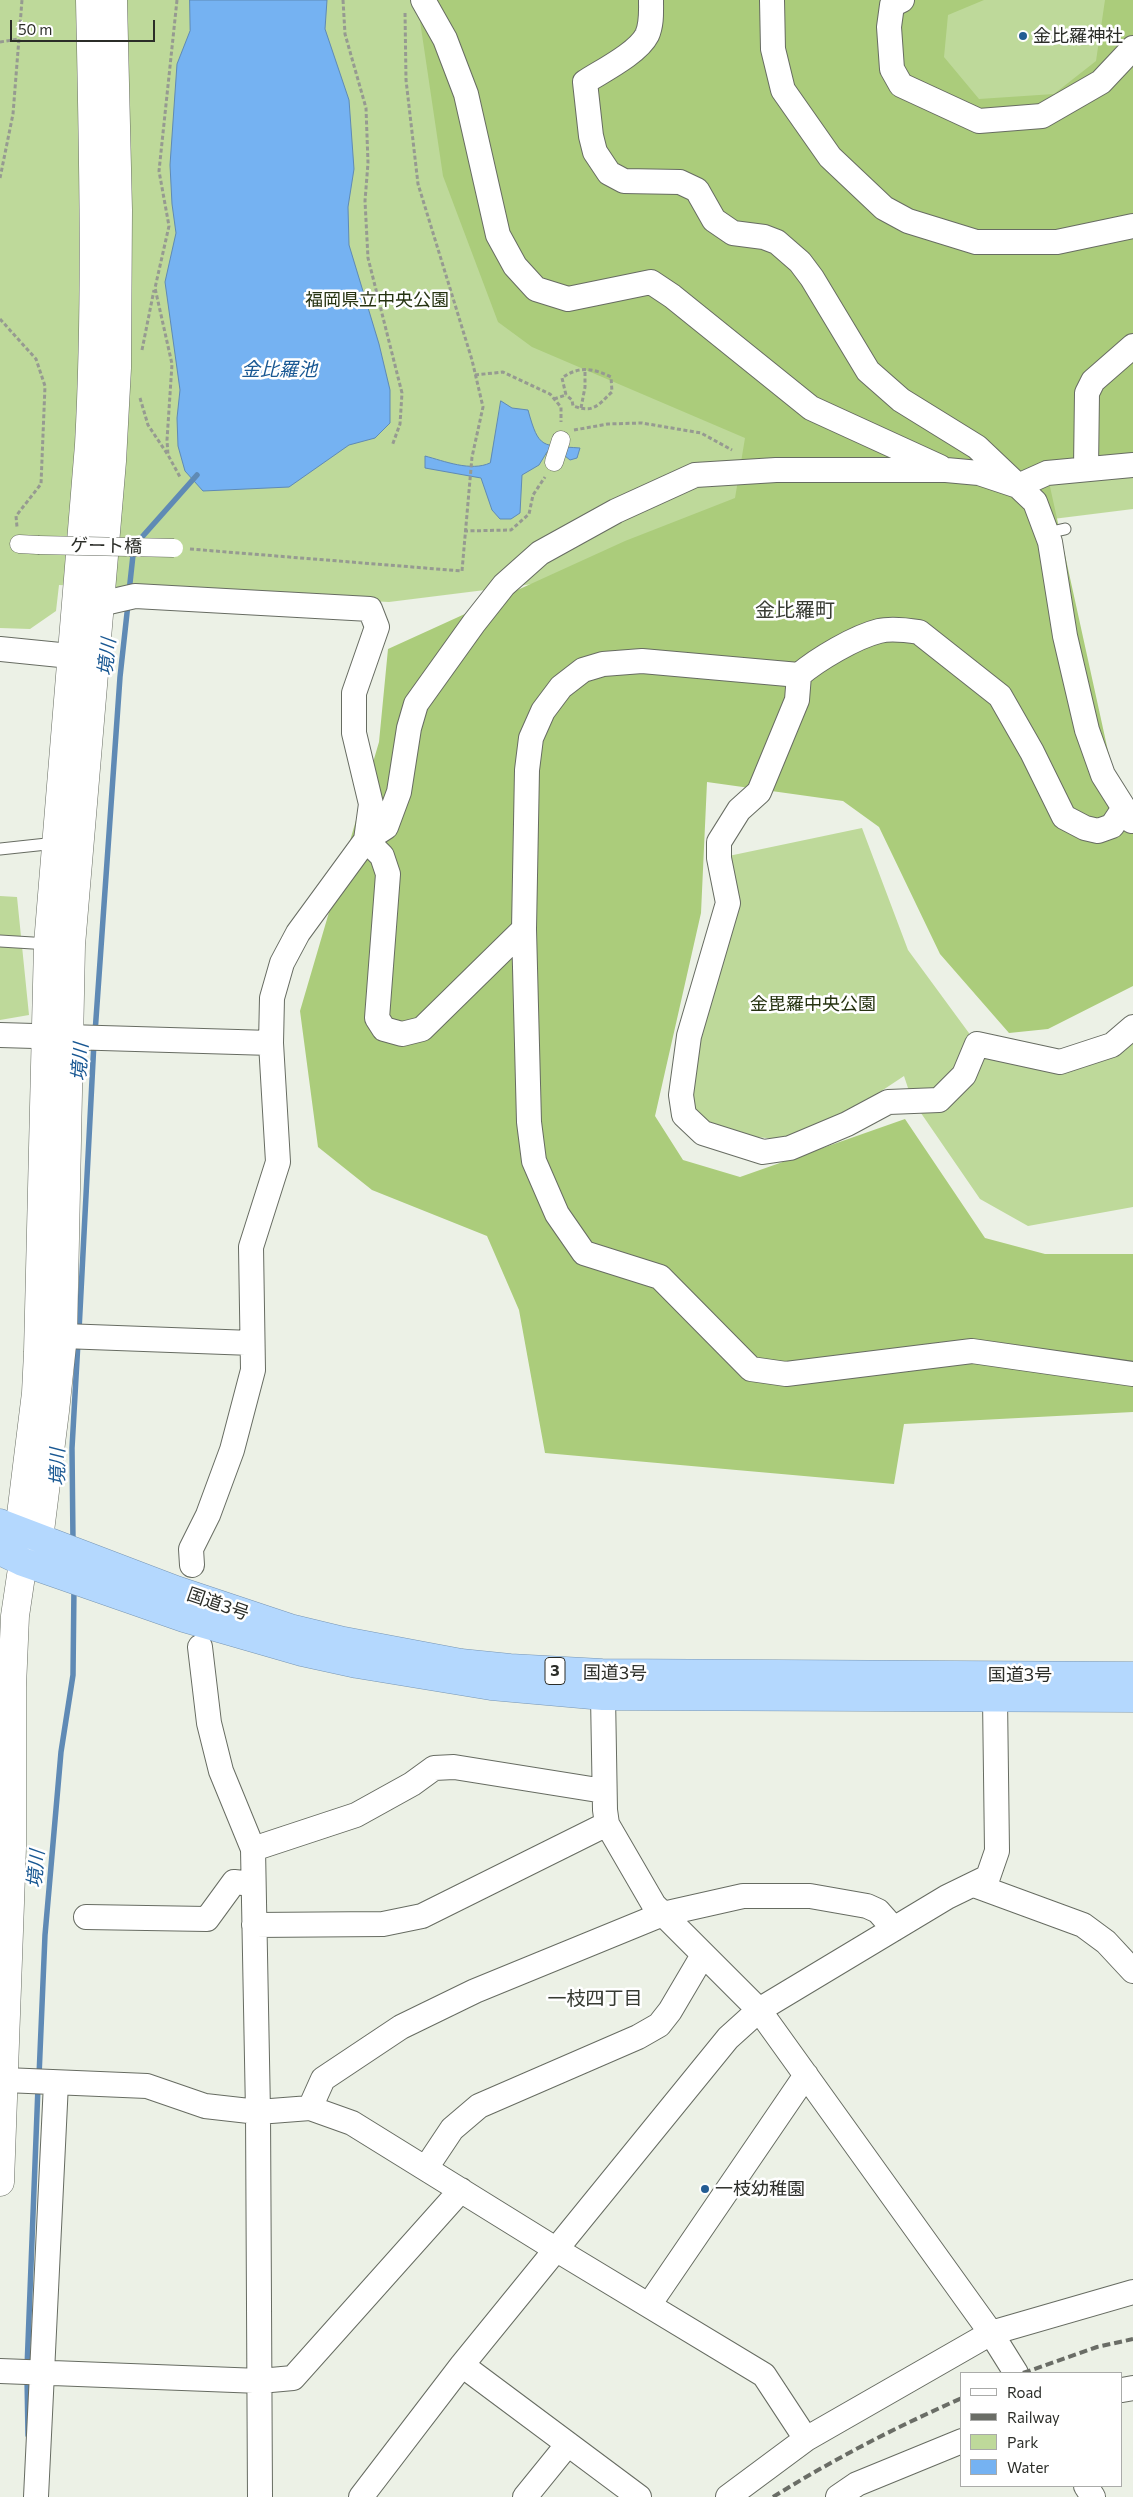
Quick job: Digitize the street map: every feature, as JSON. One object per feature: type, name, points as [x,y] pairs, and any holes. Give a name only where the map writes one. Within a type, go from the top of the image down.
[{"type":"highway","name":"国道3号","points":[[19,1531],[176,1590],[290,1628],[344,1641],[461,1663],[510,1668],[602,1673],[1133,1676]]},
{"type":"highway","name":"国道3号","points":[[12,1557],[201,1623],[302,1652],[366,1666],[492,1686],[603,1696],[1133,1698]]},
{"type":"street","points":[[19,1531],[36,1393],[57,1036],[60,944],[83,657],[89,445],[94,365],[95,259],[90,0]]},
{"type":"street","points":[[83,657],[100,604],[117,368],[118,210],[113,0]]},
{"type":"street","points":[[651,0],[652,17],[647,36],[633,51],[585,82],[591,136],[596,152],[609,173],[624,182],[680,182],[697,190],[714,220],[733,234],[764,237],[777,242],[800,262],[812,278],[868,371],[901,400],[977,447],[1035,502],[1056,531],[1066,636],[1088,730],[1103,775],[1128,816],[1112,826],[1098,831],[1085,828],[1064,817],[1032,752],[1000,696],[918,632],[906,630],[879,631],[821,657],[799,674],[642,661],[603,664],[582,670],[561,687],[543,711],[531,738],[527,770],[524,929],[529,1122],[534,1161],[557,1214],[584,1252],[660,1278],[751,1369],[786,1374],[972,1351],[1133,1374]]},
{"type":"street","points":[[772,0],[773,49],[783,90],[830,157],[884,208],[908,221],[976,242],[1057,242],[1133,226]]},
{"type":"street","points":[[902,0],[892,5],[889,27],[892,69],[901,86],[979,121],[1042,116],[1101,82],[1133,48]]},
{"type":"street","points":[[414,5],[445,39],[466,94],[498,235],[515,266],[536,289],[568,299],[651,282],[672,296],[811,408],[946,470]]},
{"type":"street","points":[[1086,468],[1087,393],[1093,382],[1133,346]]},
{"type":"street","points":[[554,462],[561,435]]},
{"type":"street","points":[[192,1565],[192,1549],[208,1515],[232,1450],[253,1370],[251,1247],[278,1162],[271,1043],[272,998],[282,962],[298,933],[366,840],[386,827],[399,792],[409,728],[416,704],[474,623],[504,585],[540,553],[616,511],[695,475],[776,470],[946,470],[979,473],[1018,486],[1047,473],[1133,465]]},
{"type":"street","name":"ゲート橋","points":[[19,544],[174,548]]},
{"type":"street","points":[[100,604],[134,596],[370,609],[377,627],[354,693],[354,734],[370,804],[366,840]]},
{"type":"street","points":[[0,649],[83,657]]},
{"type":"street","points":[[799,674],[797,700],[759,792],[739,810],[719,842],[719,858],[728,902],[689,1036],[680,1095],[684,1115],[703,1133],[763,1152],[790,1148],[848,1124],[888,1102],[939,1100],[964,1075],[977,1044],[1060,1062],[1112,1046],[1133,1027]]},
{"type":"street","points":[[366,840],[382,856],[388,874],[378,1018],[384,1029],[402,1034],[422,1029],[524,929]]},
{"type":"street","points":[[0,1035],[271,1043]]},
{"type":"street","points":[[0,2182],[5,2080],[6,1846],[15,1616],[12,1557],[56,1412],[62,1336],[57,1036]]},
{"type":"street","points":[[62,1336],[252,1343]]},
{"type":"street","points":[[200,1647],[209,1723],[221,1771],[253,1849],[258,2112],[260,2497]]},
{"type":"street","points":[[603,1696],[604,1791],[607,1824],[654,1905],[759,2010],[995,2339],[1015,2372]]},
{"type":"street","points":[[361,2497],[462,2366],[728,2038],[759,2010],[947,1897],[988,1877],[997,1851],[995,1698]]},
{"type":"street","points":[[253,1849],[356,1815],[412,1784],[434,1768],[454,1767],[604,1791]]},
{"type":"street","points":[[254,1924],[383,1924],[422,1916],[607,1824]]},
{"type":"street","points":[[86,1917],[207,1919],[234,1882],[253,1884]]},
{"type":"street","points":[[974,1885],[1083,1925],[1106,1942],[1133,1971]]},
{"type":"street","points":[[310,2108],[322,2079],[401,2027],[475,1991],[664,1914],[743,1896],[810,1896],[867,1906],[878,1911],[894,1929]]},
{"type":"street","points":[[426,2168],[452,2128],[479,2106],[638,2037],[659,2025],[670,2012],[703,1954]]},
{"type":"street","points":[[649,2305],[806,2075]]},
{"type":"street","points":[[5,2080],[147,2086],[205,2106],[258,2112],[310,2108],[352,2123],[764,2375],[806,2439]]},
{"type":"street","points":[[36,2497],[40,2374],[56,2082]]},
{"type":"street","points":[[0,2371],[40,2374],[260,2380],[293,2378],[461,2190]]},
{"type":"street","points":[[728,2497],[806,2439],[995,2339],[1133,2292]]},
{"type":"street","points":[[462,2366],[639,2497]]},
{"type":"street","points":[[838,2497],[857,2484],[960,2442]]},
{"type":"street","points":[[525,2497],[568,2444]]},
{"type":"lane","points":[[0,849],[68,842]]},
{"type":"lane","points":[[0,941],[60,944]]},
{"type":"path","points":[[0,178],[14,114],[22,0]]},
{"type":"path","points":[[142,351],[154,288],[169,226],[158,170],[177,0]]},
{"type":"path","points":[[343,0],[345,34],[366,108],[368,258],[402,393],[400,424],[392,446]]},
{"type":"path","points":[[174,548],[462,570],[472,457],[482,407],[475,375],[418,184],[406,80],[414,5]]},
{"type":"path","points":[[0,42],[19,39]]},
{"type":"path","points":[[154,288],[172,364],[172,394],[166,440],[168,455]]},
{"type":"path","points":[[0,319],[36,359],[45,386],[41,484],[16,516],[19,544]]},
{"type":"path","points":[[573,370],[597,371],[610,377],[612,392],[596,407],[586,410],[574,406],[572,400],[566,395],[562,378],[573,370]]},
{"type":"path","points":[[581,408],[585,387],[585,370]]},
{"type":"path","points":[[475,375],[503,372],[550,394],[561,407],[561,435],[608,424],[642,423],[701,433],[740,455]]},
{"type":"path","points":[[139,392],[148,425],[180,477]]},
{"type":"path","points":[[554,399],[566,395]]},
{"type":"path","points":[[464,531],[511,530],[528,514],[533,495],[554,462]]},
{"type":"green space","name":"福岡県立中央公園","points":[[0,0],[1133,0],[1133,509],[389,602],[59,585],[56,611],[30,629],[0,628]]},
{"type":"green space","points":[[426,0],[984,0],[948,15],[944,57],[979,99],[1054,94],[1096,61],[1105,0],[1133,0],[1133,478],[1047,473],[1108,751],[1133,834],[1133,986],[1048,1029],[1009,1033],[940,954],[879,827],[843,801],[707,782],[701,913],[655,1116],[683,1160],[740,1177],[905,1119],[985,1238],[1045,1254],[1133,1254],[1133,1412],[904,1424],[894,1484],[545,1453],[519,1310],[487,1236],[372,1190],[318,1147],[300,1011],[379,742],[388,649],[625,541],[735,498],[745,438],[532,347],[498,322],[443,176],[420,21]]},
{"type":"green space","name":"金毘羅中央公園","points":[[862,828],[908,950],[977,1044],[1060,1062],[1133,1027],[1133,1207],[1028,1226],[980,1199],[912,1100],[904,1076],[806,1141],[703,1133],[681,1095],[713,955],[719,858]]},
{"type":"green space","points":[[0,896],[17,897],[29,1015],[0,1020]]},
{"type":"water","name":"金比羅池","points":[[190,0],[327,0],[325,29],[349,100],[354,169],[348,207],[349,245],[379,344],[390,390],[390,423],[375,438],[349,445],[289,487],[203,491],[185,471],[178,446],[177,418],[180,390],[165,282],[176,233],[170,165],[177,64],[190,31]]},
{"type":"water","points":[[501,401],[512,408],[528,410],[535,432],[544,443],[580,448],[577,458],[570,460],[565,456],[547,452],[539,465],[522,475],[520,513],[511,519],[500,519],[492,510],[481,478],[425,468],[425,456],[466,466],[490,463]]},
{"type":"waterway","name":"境川","points":[[129,592],[134,546],[197,475]]},
{"type":"waterway","name":"境川","points":[[95,1033],[120,677],[128,604]]},
{"type":"waterway","name":"境川","points":[[79,1330],[94,1042]]},
{"type":"waterway","name":"境川","points":[[73,1542],[72,1448],[78,1342]]},
{"type":"waterway","name":"境川","points":[[39,2076],[45,1935],[61,1752],[73,1675],[74,1587]]},
{"type":"waterway","name":"境川","points":[[27,2368],[38,2087]]},
{"type":"waterway","name":"境川","points":[[27,2377],[28,2435]]},
{"type":"railway","points":[[1026,2372],[1097,2347],[1133,2339]]},
{"type":"railway","points":[[773,2497],[866,2444],[960,2399]]},
{"type":"place","name":"金比羅神社","points":[[1023,36]]},
{"type":"place","name":"一枝幼稚園","points":[[705,2189]]},
{"type":"district","name":"金比羅町","points":[[795,610]]},
{"type":"district","name":"一枝四丁目","points":[[595,1999]]}]
